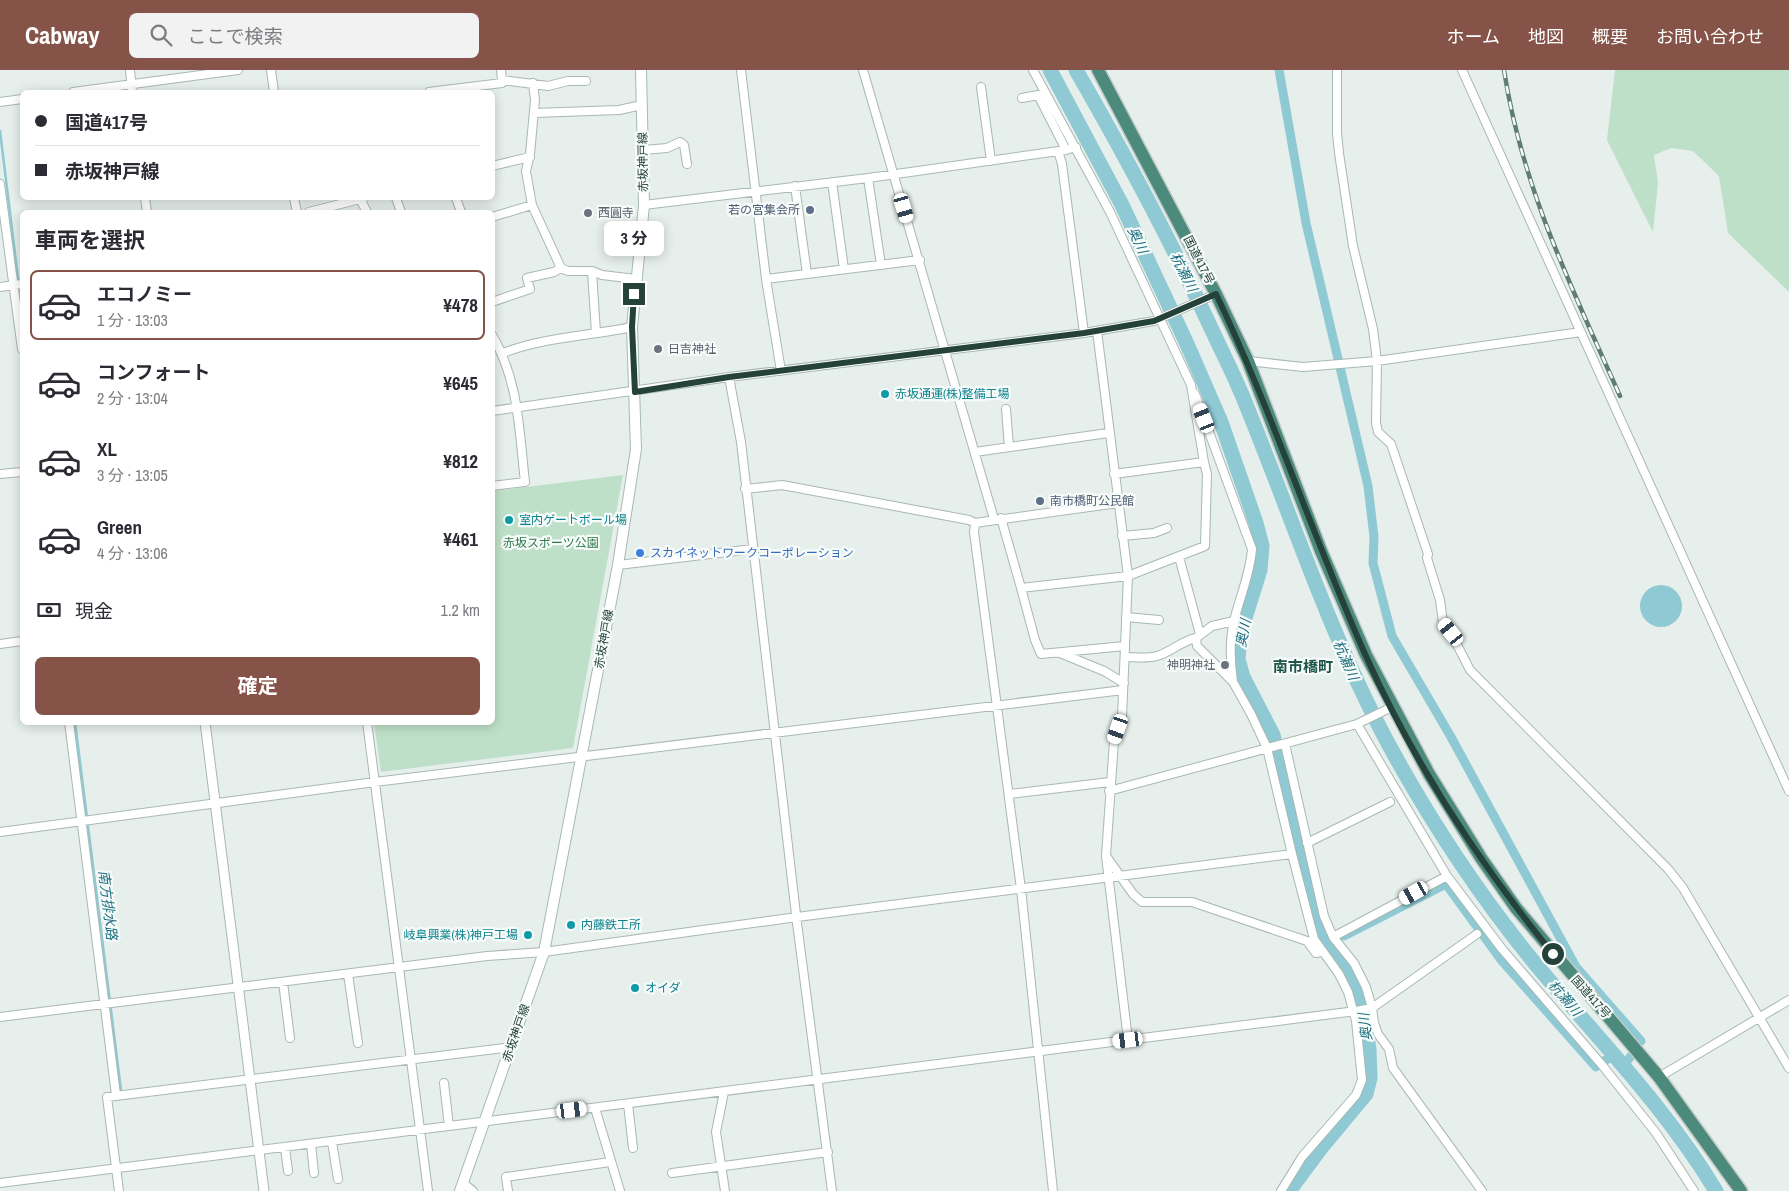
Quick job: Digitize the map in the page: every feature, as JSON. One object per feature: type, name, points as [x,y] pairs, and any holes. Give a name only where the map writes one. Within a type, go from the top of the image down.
[{"type":"highway","name":"国道417号","points":[[1098,70],[1248,361],[1321,551],[1390,708],[1481,858],[1516,908],[1659,1077],[1741,1191]]},
{"type":"main road","name":"赤坂神戸線","points":[[461,1187],[544,952],[618,565],[636,449],[632,327],[644,205],[641,70]]},
{"type":"street","points":[[130,70],[132,89]]},
{"type":"street","points":[[112,90],[132,89],[238,70]]},
{"type":"street","points":[[272,70],[274,90]]},
{"type":"street","points":[[445,90],[502,83],[501,70]]},
{"type":"street","points":[[741,70],[766,279],[781,371]]},
{"type":"street","points":[[863,70],[975,452],[1041,654],[1125,646]]},
{"type":"street","points":[[1033,70],[1076,147],[1143,279],[1191,385],[1217,451],[1252,550],[1251,567],[1234,621],[1230,656],[1233,682]]},
{"type":"street","points":[[1337,70],[1337,133],[1339,153],[1353,246],[1373,329],[1377,362],[1376,423],[1378,432],[1391,444],[1399,466],[1428,554],[1427,558],[1440,600],[1443,623],[1451,632],[1470,670],[1668,869],[1682,888],[1789,1068]]},
{"type":"street","points":[[1462,70],[1789,791]]},
{"type":"street","points":[[502,80],[533,82],[548,86],[568,81],[586,81]]},
{"type":"street","points":[[533,82],[534,113],[530,157],[526,171],[532,205],[561,268],[568,271],[592,271],[602,275],[636,278]]},
{"type":"street","points":[[981,87],[991,161]]},
{"type":"street","points":[[1022,98],[1038,95],[1062,151],[1062,164],[1084,333]]},
{"type":"street","points":[[1,102],[20,99]]},
{"type":"street","points":[[534,113],[619,110],[642,105]]},
{"type":"street","points":[[642,150],[668,148],[680,142],[684,145],[687,164]]},
{"type":"street","points":[[644,205],[868,178],[1062,151],[1076,147]]},
{"type":"street","points":[[495,165],[530,157]]},
{"type":"street","points":[[868,178],[881,265]]},
{"type":"street","points":[[832,182],[844,270]]},
{"type":"street","points":[[0,184],[17,284],[20,323]]},
{"type":"street","points":[[796,186],[806,274]]},
{"type":"street","points":[[317,210],[354,200]]},
{"type":"street","points":[[495,216],[532,205]]},
{"type":"street","points":[[766,279],[920,260]]},
{"type":"street","points":[[495,301],[530,289],[527,278],[554,272],[561,268]]},
{"type":"street","points":[[592,271],[596,334]]},
{"type":"street","points":[[0,287],[17,284]]},
{"type":"street","points":[[495,411],[729,377],[1097,331],[1160,320],[1213,296]]},
{"type":"street","points":[[503,353],[562,337],[596,334],[632,327]]},
{"type":"street","points":[[1097,331],[1108,433],[1128,576],[1122,717],[1114,741],[1109,791],[1106,856],[1128,1040]]},
{"type":"street","points":[[1248,361],[1303,367],[1377,362],[1581,332]]},
{"type":"street","points":[[495,340],[503,353],[515,391],[525,482],[495,486]]},
{"type":"street","points":[[729,377],[746,489],[832,1191]]},
{"type":"street","points":[[1021,588],[1128,576],[1205,546],[1207,474],[1191,385]]},
{"type":"street","points":[[1006,409],[1009,446]]},
{"type":"street","points":[[975,452],[1108,433]]},
{"type":"street","points":[[1114,474],[1204,462]]},
{"type":"street","points":[[0,474],[20,472]]},
{"type":"street","points":[[746,489],[782,485],[969,520],[975,523],[998,518],[1118,503]]},
{"type":"street","points":[[975,523],[974,532],[1021,889],[1053,1191]]},
{"type":"street","points":[[1122,536],[1154,533],[1167,528]]},
{"type":"street","points":[[618,565],[753,549]]},
{"type":"street","points":[[1179,557],[1198,636],[1198,646],[1233,682],[1269,748],[1292,854],[1314,939],[1339,974],[1355,1011],[1361,1050],[1362,1080],[1356,1096],[1302,1157],[1281,1191]]},
{"type":"street","points":[[1126,617],[1159,620]]},
{"type":"street","points":[[1125,657],[1155,657],[1170,651],[1183,640],[1198,636],[1212,626],[1234,621]]},
{"type":"street","points":[[0,644],[20,642]]},
{"type":"street","points":[[1057,652],[1104,671],[1124,686]]},
{"type":"street","points":[[0,832],[1124,686]]},
{"type":"street","points":[[1109,791],[1359,723],[1390,708]]},
{"type":"street","points":[[1359,723],[1387,778],[1447,876],[1502,949],[1602,1065],[1656,1133],[1694,1191]]},
{"type":"street","points":[[69,725],[116,1095]]},
{"type":"street","points":[[205,725],[264,1191]]},
{"type":"street","points":[[367,725],[428,1191]]},
{"type":"street","points":[[1285,744],[1324,916],[1333,937],[1354,964],[1366,988],[1374,1023],[1378,1034],[1390,1049],[1393,1068],[1482,1191]]},
{"type":"street","points":[[1008,794],[1110,782]]},
{"type":"street","points":[[1307,843],[1390,802]]},
{"type":"street","points":[[0,1017],[544,952],[797,917],[1108,879],[1292,854]]},
{"type":"street","points":[[1106,856],[1133,894],[1142,902],[1192,902],[1307,941],[1316,952],[1322,952]]},
{"type":"street","points":[[1333,937],[1447,876]]},
{"type":"street","points":[[0,1183],[1355,1011],[1372,1008],[1478,934]]},
{"type":"street","points":[[348,974],[358,1044]]},
{"type":"street","points":[[282,982],[290,1038]]},
{"type":"street","points":[[1659,1077],[1789,1000]]},
{"type":"street","points":[[119,1191],[107,1097],[512,1047]]},
{"type":"street","points":[[444,1083],[449,1126]]},
{"type":"street","points":[[724,1092],[716,1132],[725,1191]]},
{"type":"street","points":[[628,1104],[633,1148]]},
{"type":"street","points":[[595,1108],[620,1191]]},
{"type":"street","points":[[332,1142],[338,1179]]},
{"type":"street","points":[[311,1144],[314,1174]]},
{"type":"street","points":[[285,1148],[288,1171]]},
{"type":"street","points":[[672,1173],[828,1152]]},
{"type":"street","points":[[508,1191],[506,1177],[610,1162]]},
{"type":"street","points":[[461,1187],[473,1191]]},
{"type":"green space","points":[[1615,70],[1789,70],[1789,292],[1728,233],[1719,176],[1693,151],[1671,148],[1654,155],[1658,183],[1653,232],[1607,140]]},
{"type":"green space","name":"赤坂スポーツ公園","points":[[623,475],[573,748],[381,772],[374,725],[495,725],[495,491]]},
{"type":"water","points":[[1665,585],[1673,588],[1679,594],[1682,606],[1679,618],[1673,624],[1657,627],[1649,624],[1643,618],[1640,602],[1643,594],[1649,588]]},
{"type":"waterway","name":"奥川","points":[[1050,70],[1122,205],[1187,344],[1221,422],[1256,523],[1262,546],[1260,570],[1240,634],[1238,659],[1243,677],[1273,735],[1313,910],[1322,934],[1343,961],[1359,989],[1369,1049],[1370,1078],[1366,1094],[1321,1148],[1289,1191]]},
{"type":"waterway","name":"杭瀬川","points":[[1076,70],[1164,231],[1230,368],[1352,671],[1410,783],[1460,862],[1495,912],[1533,961],[1675,1130],[1716,1191]]},
{"type":"waterway","points":[[1279,70],[1306,223],[1368,486],[1374,537],[1373,563],[1392,636],[1451,737],[1576,967],[1641,1041]]},
{"type":"waterway","name":"南方排水路","points":[[0,131],[20,294]]},
{"type":"waterway","name":"南方排水路","points":[[75,725],[121,1090]]},
{"type":"waterway","points":[[1344,936],[1446,884],[1502,961],[1596,1067]]},
{"type":"waterway","points":[[1604,1061],[1615,1055]]},
{"type":"waterway","points":[[1624,1065],[1631,1056]]},
{"type":"railway","points":[[1504,70],[1512,113],[1536,197],[1567,277],[1620,396]]},
{"type":"place","name":"若の宮集会所","points":[[810,210]]},
{"type":"place","name":"西圓寺","points":[[588,213]]},
{"type":"place","name":"日吉神社","points":[[658,349]]},
{"type":"place","name":"赤坂通運(株)整備工場","points":[[885,394]]},
{"type":"place","name":"南市橋町公民館","points":[[1040,501]]},
{"type":"place","name":"室内ゲートボール場","points":[[509,520]]},
{"type":"place","name":"スカイネットワークコーポレーション","points":[[640,553]]},
{"type":"place","name":"神明神社","points":[[1225,665]]},
{"type":"place","name":"内藤鉄工所","points":[[571,925]]},
{"type":"place","name":"岐阜興業(株)神戸工場","points":[[528,935]]},
{"type":"place","name":"オイダ","points":[[635,988]]},
{"type":"district","name":"南市橋町","points":[[1303,666]]},
{"type":"route","points":[[634,294],[632,327],[635,392],[729,377],[1084,333],[1160,320],[1216,294],[1248,361],[1321,551],[1366,655],[1392,707],[1429,774],[1481,858],[1516,908],[1553,954]]}]
